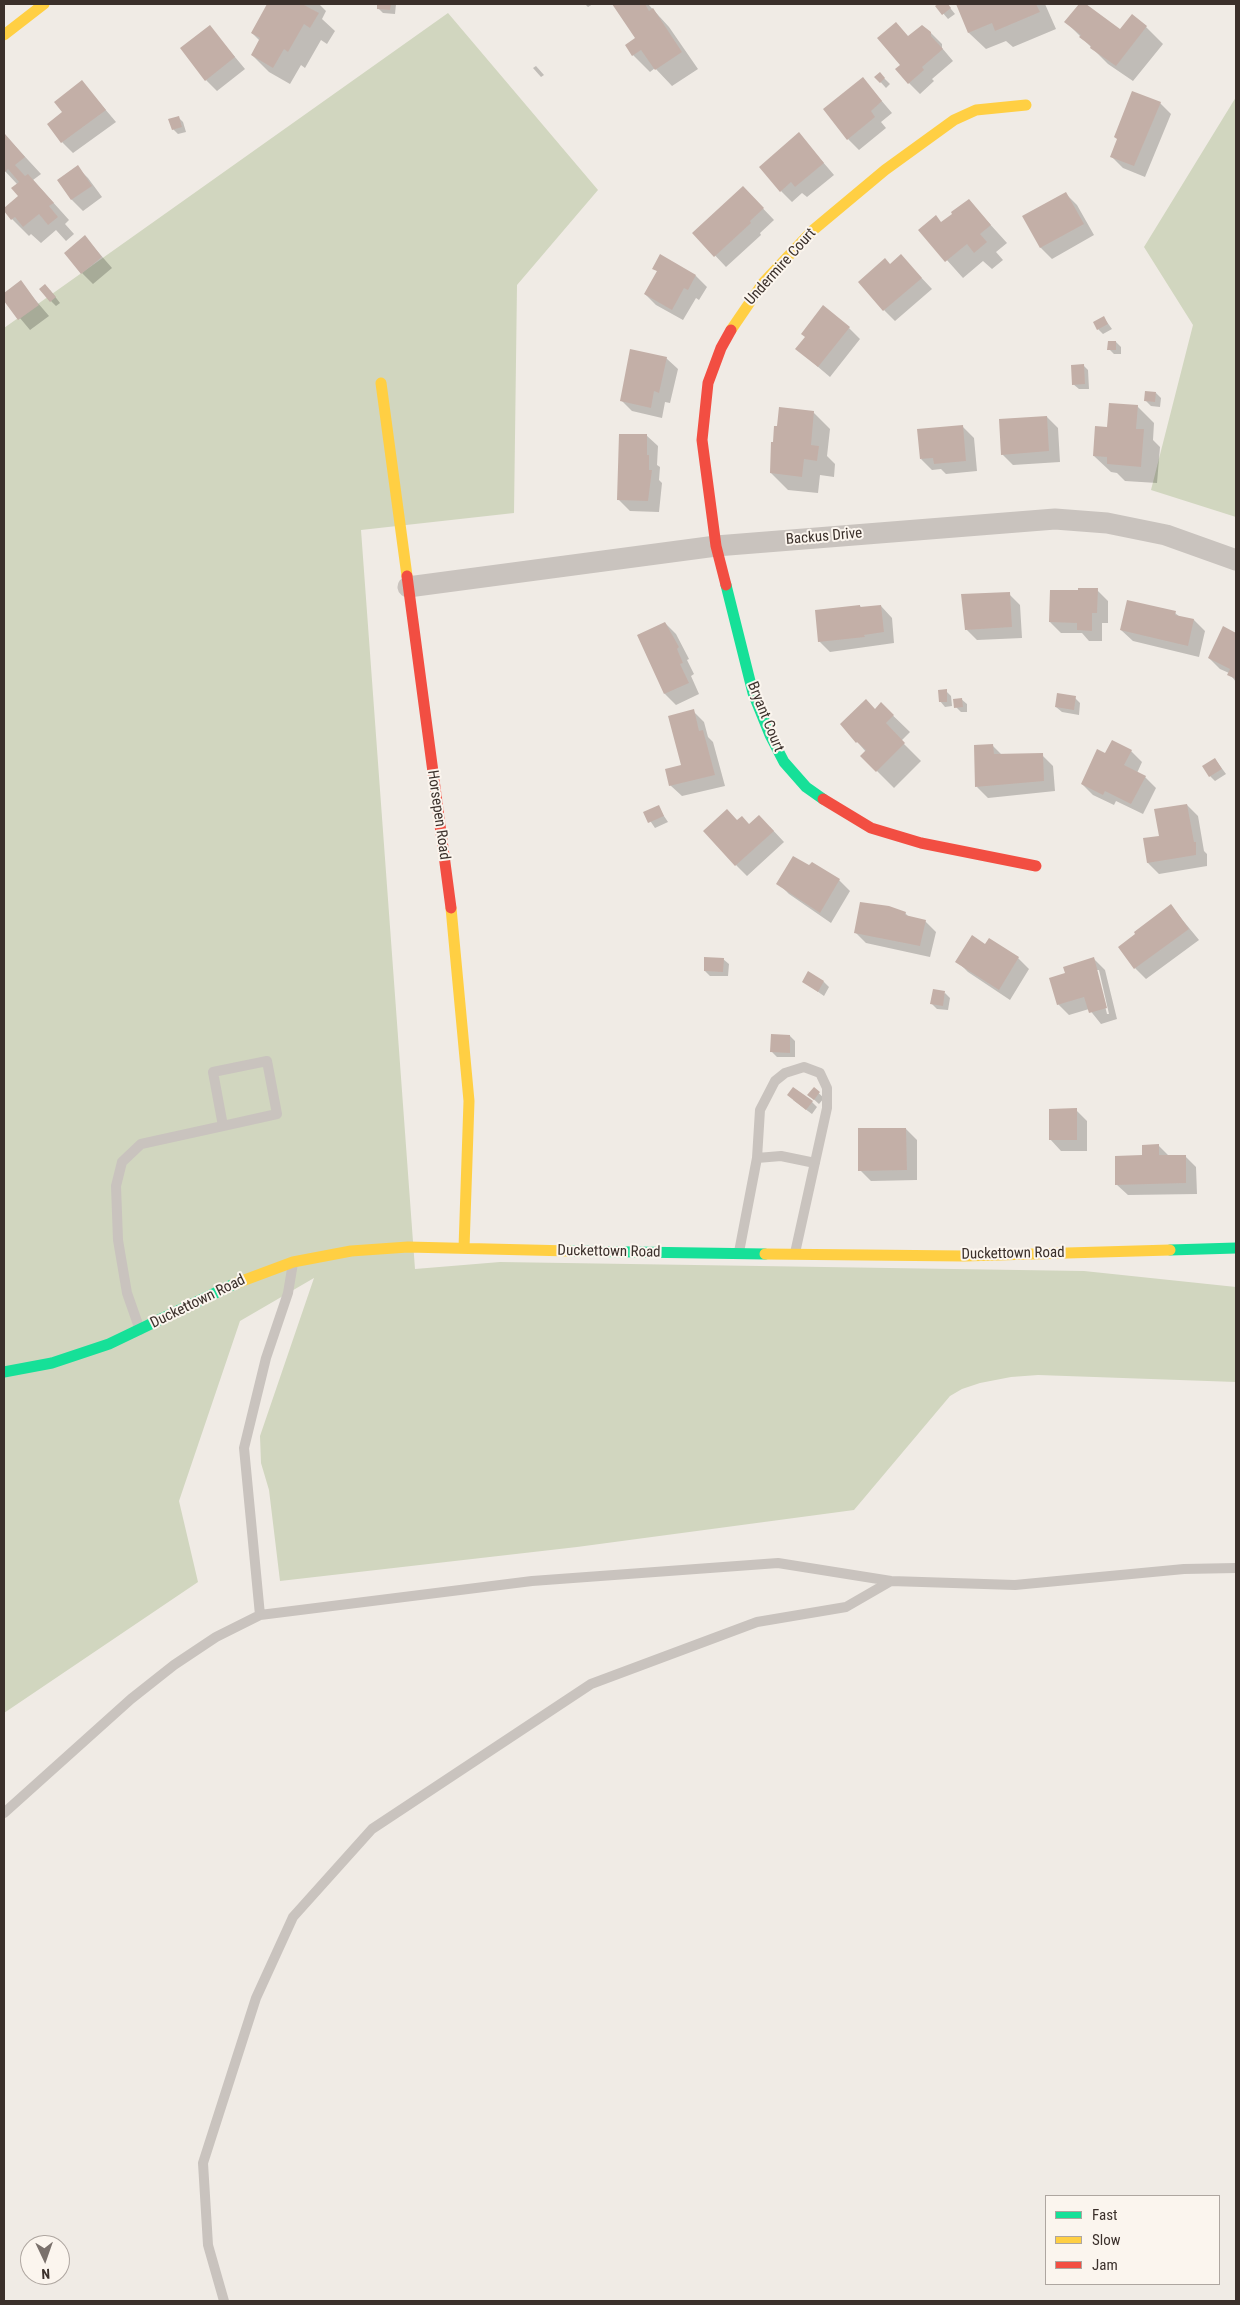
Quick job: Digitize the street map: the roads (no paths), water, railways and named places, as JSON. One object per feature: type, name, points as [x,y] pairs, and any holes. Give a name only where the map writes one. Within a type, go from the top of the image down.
[{"type":"street","points":[[4,35],[44,4]]},
{"type":"street","name":"Undermire Court","points":[[716,546],[702,440],[704,412],[708,383],[721,348],[737,318],[763,284],[812,231],[885,170],[954,120],[976,110],[1026,105]]},
{"type":"street","name":"Horsepen Road","points":[[381,383],[455,936],[469,1101],[464,1248]]},
{"type":"street","name":"Backus Drive","points":[[408,587],[716,546],[1055,519],[1107,523],[1166,534],[1236,560]]},
{"type":"street","name":"Bryant Court","points":[[716,546],[753,693],[770,735],[781,755],[806,787],[842,812],[870,828],[921,843],[1036,866]]},
{"type":"street","name":"Duckettown Road","points":[[4,1372],[52,1363],[140,1331],[251,1276],[325,1254],[369,1249],[408,1247],[591,1252],[1018,1255],[1236,1248]]},
{"type":"lane","points":[[140,1331],[127,1293],[118,1240],[116,1186],[122,1162],[141,1144],[223,1126],[277,1114],[267,1061],[213,1072],[223,1126]]},
{"type":"lane","points":[[738,1253],[757,1158],[760,1110],[775,1081],[786,1073],[804,1067],[820,1073],[827,1088],[827,1108],[795,1254]]},
{"type":"lane","points":[[757,1158],[781,1156],[815,1163]]},
{"type":"lane","points":[[260,1615],[244,1448],[266,1358],[288,1293],[293,1262]]},
{"type":"lane","points":[[4,1813],[131,1699],[216,1637],[260,1615],[532,1581],[778,1563],[891,1581],[1016,1585],[1184,1569],[1236,1568]]},
{"type":"lane","points":[[224,2301],[208,2245],[203,2163],[206,2153],[256,1998],[293,1917],[372,1829],[591,1684],[757,1622],[846,1606],[891,1581]]}]
